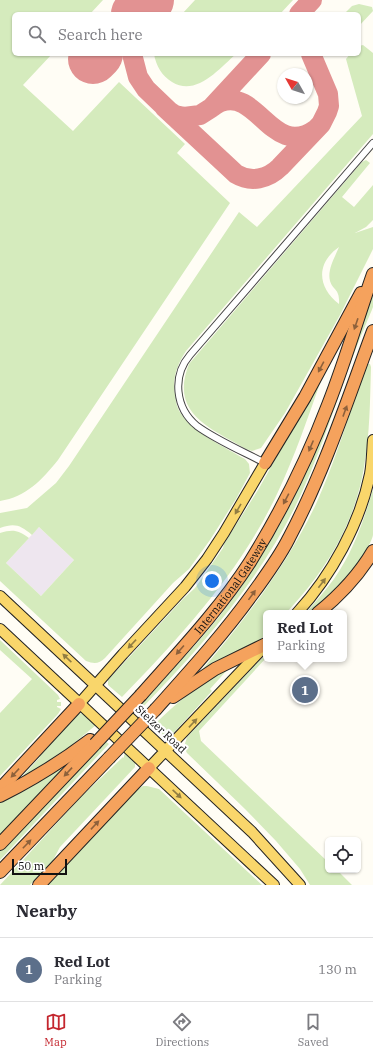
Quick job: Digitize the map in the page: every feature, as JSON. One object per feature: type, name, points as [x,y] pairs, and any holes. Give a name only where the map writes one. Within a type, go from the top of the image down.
[{"type":"highway","points":[[265,463],[305,397],[373,272]]},
{"type":"highway","name":"International Gateway","points":[[92,742],[117,720],[141,695],[204,623],[249,563],[270,528],[304,464],[328,405],[373,272]]},
{"type":"highway","name":"International Gateway","points":[[0,872],[156,709],[229,626],[262,582],[289,539],[320,474],[373,331]]},
{"type":"highway","points":[[321,610],[350,582],[362,568],[373,551]]},
{"type":"highway","points":[[156,709],[201,677],[263,646]]},
{"type":"highway","points":[[0,789],[79,704]]},
{"type":"highway","points":[[0,796],[21,786],[92,742]]},
{"type":"highway","points":[[0,844],[92,742]]},
{"type":"highway","points":[[39,885],[149,768]]},
{"type":"main road","points":[[300,610],[326,577],[346,542],[360,506],[370,473],[373,440]]},
{"type":"main road","points":[[79,704],[133,642],[185,587],[207,559],[265,463]]},
{"type":"main road","name":"Stelzer Road","points":[[0,596],[252,832],[300,885]]},
{"type":"main road","points":[[0,629],[274,885]]},
{"type":"main road","points":[[149,768],[263,648]]},
{"type":"street","points":[[265,463],[197,426],[190,418],[181,402],[178,392],[179,373],[183,363],[373,143]]},
{"type":"shaded area","points":[[39,527],[74,560],[41,596],[6,563]]},
{"type":"green space","points":[[0,0],[103,0],[92,12],[12,12],[12,56],[50,56],[23,85],[73,131],[119,82],[185,144],[177,153],[230,203],[58,460],[39,481],[26,492],[0,501]]},
{"type":"green space","points":[[195,0],[293,0],[282,12],[184,12]]},
{"type":"green space","points":[[359,4],[372,7],[373,11],[361,24],[361,12],[346,12],[352,6]]},
{"type":"green space","points":[[363,45],[373,53],[373,134],[186,351],[176,372],[174,389],[176,403],[180,413],[194,428],[245,459],[249,464],[250,473],[236,499],[210,540],[189,569],[173,583],[105,658],[96,663],[86,661],[0,581],[0,533],[15,531],[22,533],[29,538],[6,563],[41,596],[74,560],[39,527],[32,535],[21,527],[14,525],[0,528],[0,513],[27,508],[56,483],[69,466],[239,212],[257,227],[362,116],[346,59],[348,56],[361,56],[361,46]]},
{"type":"green space","points":[[154,56],[234,56],[207,79],[190,86],[181,86],[172,82],[162,74],[156,63]]},
{"type":"green space","points":[[366,160],[370,163],[342,197],[354,207],[373,185],[373,220],[366,227],[355,233],[373,227],[373,249],[340,315],[285,413],[261,448],[252,451],[246,449],[207,426],[189,407],[185,395],[184,381],[189,364],[362,162]],"holes":[[[339,247],[330,268],[329,277],[331,284],[337,292],[339,304],[326,290],[322,275],[326,260],[331,253]]]},
{"type":"green space","points":[[373,295],[373,307],[358,342],[316,458],[303,491],[280,536],[245,589],[226,614],[185,662],[141,709],[139,706],[219,617],[240,589],[274,535],[292,502],[308,467],[363,317]]},
{"type":"green space","points":[[368,364],[370,364],[370,404],[364,467],[354,508],[336,546],[313,581],[289,610],[263,610],[263,637],[260,640],[201,671],[249,612],[292,549],[305,527],[327,479]]},
{"type":"green space","points":[[321,378],[284,480],[262,523],[245,550],[208,602],[166,651],[122,697],[108,685],[108,680],[195,588],[223,548],[224,544],[258,490]]},
{"type":"green space","points":[[373,489],[373,535],[370,544],[355,566],[334,590],[314,608],[308,610],[341,569],[362,524]]},
{"type":"green space","points":[[0,640],[58,695],[60,699],[57,700],[57,702],[61,702],[61,706],[57,707],[61,709],[0,776],[0,713],[32,679],[0,650]]},
{"type":"green space","points":[[263,657],[263,661],[199,731],[201,741],[325,859],[325,873],[340,873],[352,885],[310,885],[300,869],[276,841],[187,753],[184,747],[187,737]]},
{"type":"green space","points":[[229,668],[210,689],[212,691],[169,738],[165,737],[153,726],[188,694]]},
{"type":"green space","points":[[79,713],[83,714],[96,725],[68,748],[20,779],[40,757],[39,755]]},
{"type":"green space","points":[[105,741],[109,744],[0,860],[0,850]]},
{"type":"green space","points":[[126,753],[135,762],[135,767],[60,847],[52,862],[30,885],[0,885],[81,797],[123,757],[124,758]]},
{"type":"green space","points":[[62,765],[62,769],[0,835],[0,803],[21,792]]},
{"type":"green space","points":[[143,786],[159,789],[262,885],[47,885],[131,796]]},
{"type":"taxiway","points":[[301,12],[312,0]]},
{"type":"taxiway","points":[[142,12],[145,4]]},
{"type":"taxiway","points":[[133,56],[138,77],[146,89],[169,111],[175,115],[184,117],[200,115],[211,108],[259,56]]},
{"type":"taxiway","points":[[164,107],[236,174],[253,179],[265,177],[280,167],[321,124],[327,112],[329,106],[328,94],[312,56]]},
{"type":"taxiway","points":[[211,108],[221,102],[234,100],[245,105],[277,130],[288,136],[301,136],[316,129]]},
{"type":"runway","points":[[138,12],[149,0]]},
{"type":"runway","points":[[93,59],[96,56]]},
{"type":"place","name":"Red Lot","points":[[305,690]]}]
